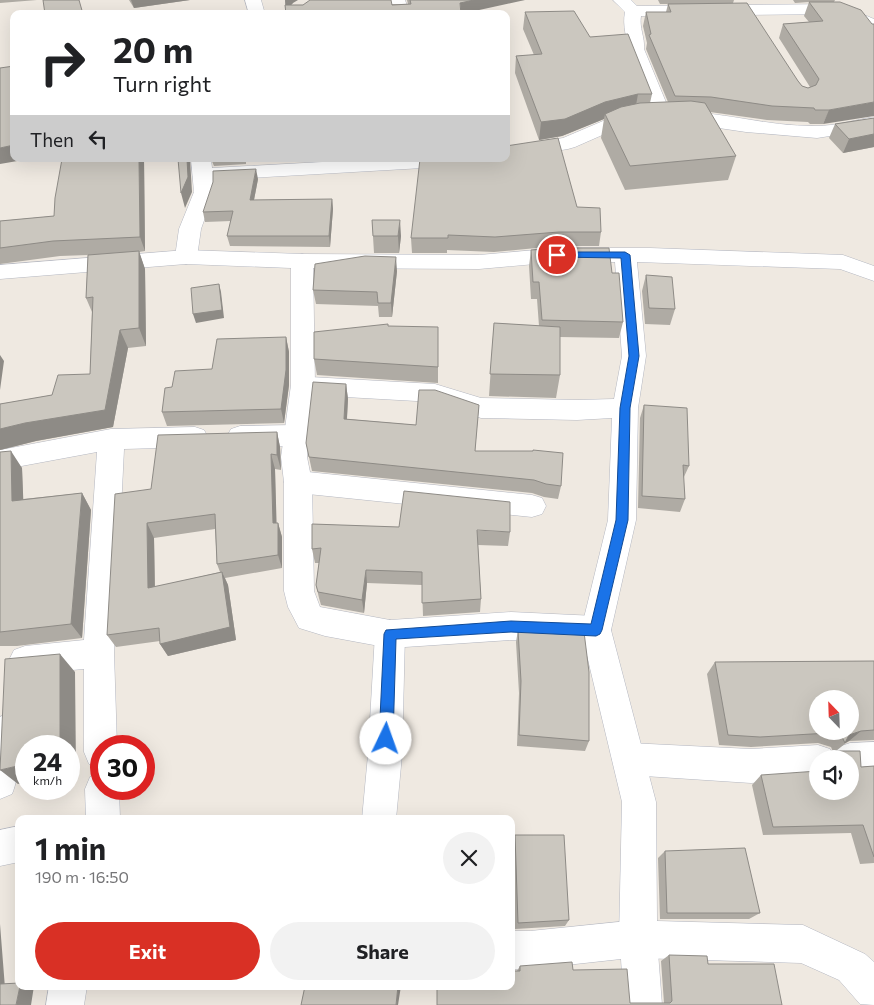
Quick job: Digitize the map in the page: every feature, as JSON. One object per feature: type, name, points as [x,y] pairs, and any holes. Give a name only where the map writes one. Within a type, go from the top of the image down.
[{"type":"street","points":[[663,118],[635,49],[636,42],[627,5],[751,11],[836,4],[873,26]]},
{"type":"street","points":[[751,11],[762,27]]},
{"type":"street","points":[[510,152],[568,142],[610,125],[635,120],[685,117],[746,126],[817,132],[874,123]]},
{"type":"street","points":[[186,257],[190,229],[204,192],[202,167],[373,162]]},
{"type":"street","points":[[0,272],[186,257],[302,261],[479,262],[557,255],[625,255],[843,262],[874,274]]},
{"type":"street","points":[[625,255],[634,356],[625,408],[622,520],[596,630],[639,802],[638,939],[643,1005]]},
{"type":"street","points":[[302,261],[303,385],[294,457],[298,482],[299,591],[303,607],[310,618],[390,634],[511,626],[596,630]]},
{"type":"street","points":[[303,385],[435,393],[481,408],[577,410],[625,408]]},
{"type":"street","points":[[0,460],[111,439],[296,435]]},
{"type":"street","points":[[101,735],[99,653],[111,439]]},
{"type":"street","points":[[298,482],[532,506]]},
{"type":"street","points":[[379,815],[385,755],[390,634]]},
{"type":"street","points":[[0,782],[5,662],[99,653]]},
{"type":"street","points":[[859,759],[874,758]]},
{"type":"street","points":[[629,759],[751,766],[809,763]]},
{"type":"street","points":[[102,800],[103,815]]},
{"type":"street","points":[[0,848],[15,845]]},
{"type":"street","points":[[515,950],[638,939],[803,944],[852,967],[874,990]]},
{"type":"street","points":[[65,1005],[67,990]]},
{"type":"building","points":[[43,0],[79,0],[82,10],[44,10]]},
{"type":"building","points":[[310,0],[391,0],[392,5],[411,4],[410,0],[474,0],[460,3],[461,10],[286,10],[285,5],[303,5]]},
{"type":"building","points":[[809,2],[840,2],[861,10],[874,24],[874,102],[829,110],[815,110],[814,108],[772,106],[711,97],[675,96],[649,35],[651,34],[646,12],[671,12],[668,4],[747,3],[798,81],[802,86],[808,88],[816,85],[819,79],[783,24],[823,21]]},
{"type":"building","points":[[574,11],[590,37],[628,34],[652,94],[638,94],[605,102],[565,119],[541,122],[516,56],[542,54],[525,12]]},
{"type":"building","points":[[10,67],[10,146],[0,148],[0,68]]},
{"type":"building","points":[[691,101],[705,103],[736,156],[630,166],[605,114],[621,107],[640,103]]},
{"type":"building","points":[[874,118],[874,134],[849,139],[835,124]]},
{"type":"building","points":[[558,138],[577,207],[600,208],[601,232],[559,232],[495,237],[448,235],[448,238],[411,238],[420,162],[510,162],[510,145]]},
{"type":"building","points":[[61,162],[139,162],[140,237],[53,241],[0,248],[0,221],[54,216]]},
{"type":"building","points":[[178,162],[187,162],[188,177],[181,193]]},
{"type":"building","points":[[256,169],[250,200],[332,199],[329,236],[227,236],[233,211],[203,212],[213,182],[213,171]]},
{"type":"building","points":[[372,220],[400,220],[398,236],[373,236]]},
{"type":"building","points":[[609,248],[612,273],[619,273],[623,322],[542,320],[539,282],[533,282],[531,250]]},
{"type":"building","points":[[139,251],[139,328],[120,330],[105,410],[0,429],[0,404],[52,395],[58,375],[90,374],[93,297],[86,298],[88,255]]},
{"type":"building","points":[[365,256],[396,257],[391,303],[378,303],[377,292],[313,290],[315,264]]},
{"type":"building","points":[[646,275],[672,277],[675,309],[649,308]]},
{"type":"building","points":[[219,284],[222,310],[193,314],[191,288]]},
{"type":"building","points":[[494,323],[560,327],[560,375],[490,374]]},
{"type":"building","points":[[388,324],[388,326],[438,327],[438,367],[314,359],[314,332]]},
{"type":"building","points":[[286,337],[286,370],[281,409],[162,412],[165,388],[172,387],[175,371],[212,369],[217,339]]},
{"type":"building","points":[[313,382],[346,384],[344,419],[416,425],[419,390],[435,390],[479,405],[475,451],[533,450],[563,453],[561,486],[534,480],[309,457],[306,443]]},
{"type":"building","points":[[644,405],[687,408],[689,466],[683,465],[685,499],[642,496]]},
{"type":"building","points":[[277,432],[277,455],[271,454],[273,523],[278,523],[278,555],[217,564],[215,514],[147,523],[148,588],[222,572],[230,627],[160,644],[159,628],[107,635],[115,494],[151,489],[158,435]]},
{"type":"building","points":[[11,451],[12,501],[82,493],[71,624],[0,632],[0,452]]},
{"type":"building","points":[[404,491],[510,502],[510,532],[477,530],[481,599],[422,603],[422,572],[366,570],[362,600],[318,592],[316,585],[321,548],[312,549],[312,524],[399,527]]},
{"type":"building","points":[[518,630],[584,632],[589,672],[589,741],[519,735],[521,681]]},
{"type":"building","points":[[60,654],[60,735],[15,735],[15,767],[0,770],[5,659]]},
{"type":"building","points":[[874,661],[874,730],[859,732],[859,690],[809,690],[809,734],[760,737],[728,735],[715,662]]},
{"type":"building","points":[[860,751],[861,767],[874,766],[874,857],[863,825],[773,827],[761,775],[809,772],[809,800],[859,800]]},
{"type":"building","points":[[515,835],[564,835],[569,920],[518,923]]},
{"type":"building","points":[[745,848],[760,913],[667,913],[665,851]]},
{"type":"building","points":[[669,955],[707,956],[708,964],[774,964],[782,1005],[437,1005],[437,990],[515,990],[515,971],[520,971],[520,966],[572,962],[573,970],[627,969],[630,1003],[670,1003],[672,1001]]},
{"type":"building","points":[[15,983],[15,990],[19,990],[16,1005],[0,1005],[0,984]]},
{"type":"building","points":[[304,990],[398,990],[396,1005],[301,1005]]},
{"type":"route","points":[[386,739],[390,634],[511,626],[596,630],[622,520],[625,408],[634,356],[625,255],[557,255]]}]
